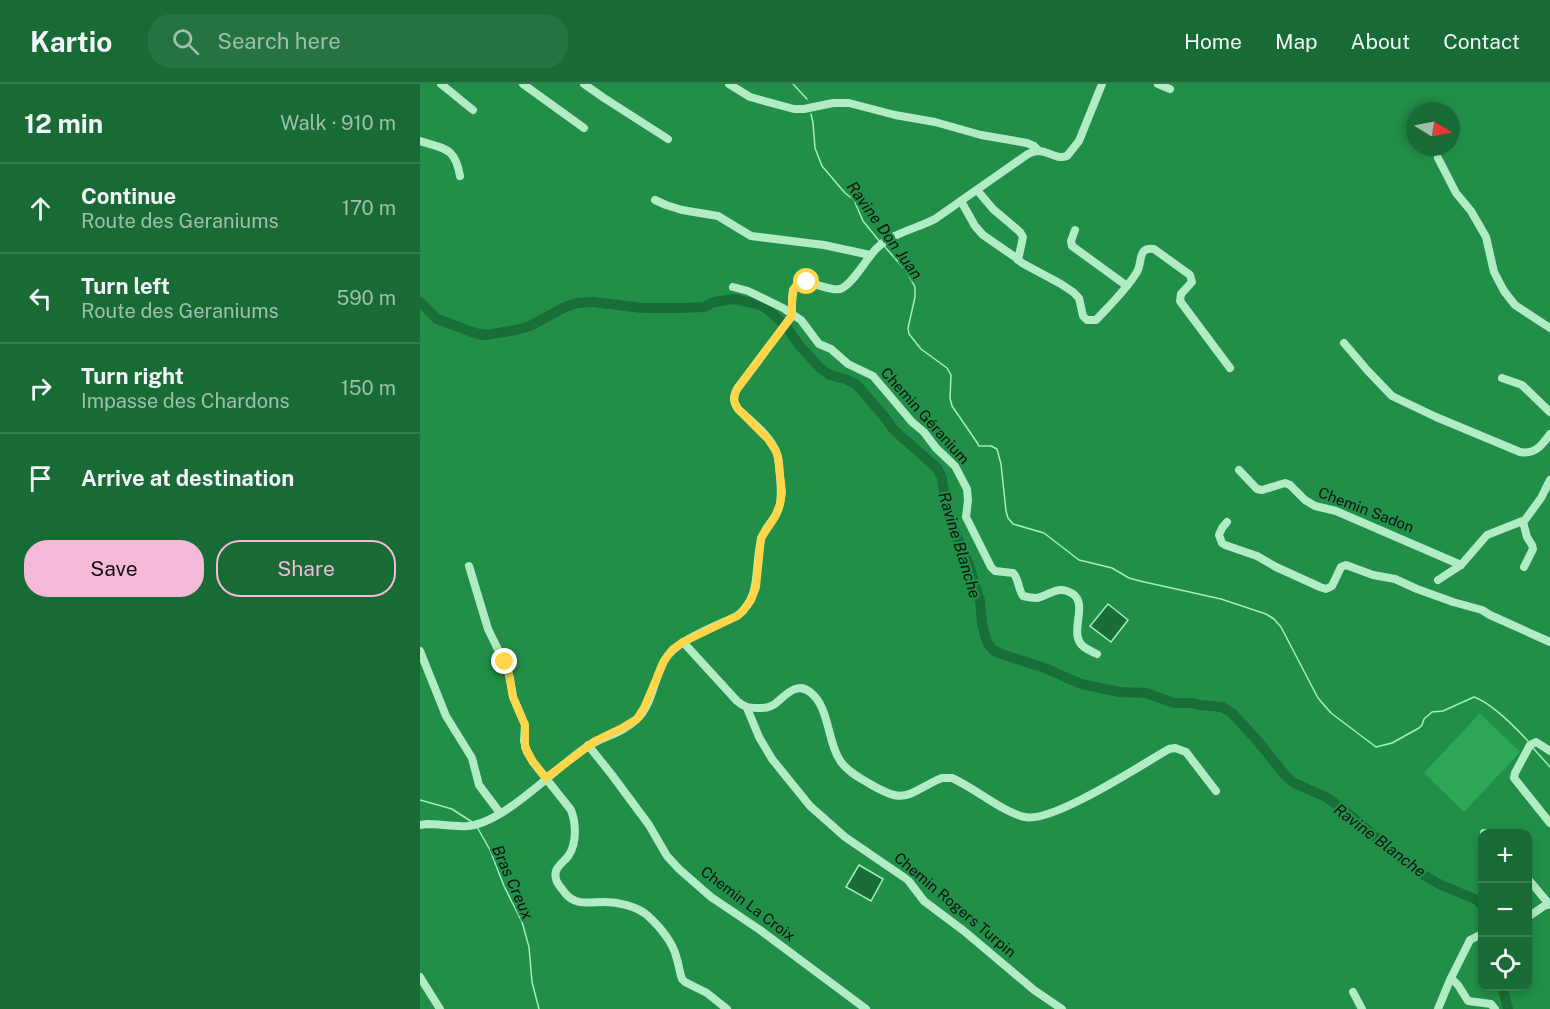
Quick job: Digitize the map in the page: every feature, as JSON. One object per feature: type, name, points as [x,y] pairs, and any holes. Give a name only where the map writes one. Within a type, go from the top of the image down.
[{"type":"street","points":[[441,84],[473,110]]},
{"type":"street","points":[[523,84],[584,128]]},
{"type":"street","points":[[585,84],[668,139]]},
{"type":"street","points":[[729,84],[750,97],[791,109],[849,103],[981,135],[1027,143],[1039,151],[1062,158],[1070,154],[1079,141],[1102,84]]},
{"type":"street","points":[[1158,84],[1170,89]]},
{"type":"street","points":[[420,141],[449,151],[458,162],[460,176]]},
{"type":"street","points":[[420,825],[469,826],[486,822],[518,801],[588,745],[637,719],[664,661],[672,650],[683,642],[737,616],[747,607],[754,594],[761,538],[775,517],[782,492],[776,451],[768,439],[734,404],[733,397],[790,319],[793,290],[798,284],[807,282],[834,289],[842,288],[849,283],[878,246],[888,239],[921,227],[935,219],[1028,154],[1039,151]]},
{"type":"street","points":[[1438,158],[1456,193],[1471,211],[1486,237],[1494,272],[1504,291],[1515,305],[1550,328]]},
{"type":"street","points":[[977,190],[993,209],[1023,237],[1018,260]]},
{"type":"street","points":[[655,200],[681,210],[718,216],[751,236],[824,245],[870,255]]},
{"type":"street","points":[[962,201],[975,226],[983,235],[1022,263],[1073,292],[1079,298],[1083,316],[1087,320],[1096,320],[1127,286],[1139,270],[1144,250],[1154,249],[1190,275],[1192,282],[1181,294],[1180,301],[1230,368]]},
{"type":"street","points":[[1075,230],[1071,241],[1072,246],[1127,286]]},
{"type":"street","name":"Chemin Géranium","points":[[734,287],[783,308],[790,319],[801,320],[819,344],[831,349],[848,364],[873,376],[912,422],[955,466],[967,489],[966,517],[991,567],[995,571],[1013,573],[1017,576],[1019,590],[1023,596],[1036,598],[1058,589],[1072,594],[1079,606],[1077,630],[1079,639],[1083,646],[1097,654]]},
{"type":"street","points":[[1344,343],[1392,396],[1436,417],[1526,453],[1539,447],[1550,434]]},
{"type":"street","points":[[1502,378],[1522,385],[1550,412]]},
{"type":"street","name":"Chemin Sadon","points":[[1239,470],[1257,489],[1262,490],[1285,483],[1315,506],[1336,511],[1461,564]]},
{"type":"street","points":[[1438,580],[1461,564],[1487,535],[1523,522],[1541,498],[1550,480]]},
{"type":"street","points":[[1227,522],[1219,535],[1222,543],[1257,556],[1320,587],[1326,589],[1332,586],[1341,567],[1346,565],[1373,575],[1395,579],[1453,602],[1482,610],[1550,642]]},
{"type":"street","points":[[1523,522],[1533,549],[1524,567]]},
{"type":"street","points":[[469,566],[488,629],[508,670],[513,697],[525,725],[525,747],[533,762],[571,810],[575,824],[571,850],[556,870],[558,884],[569,898],[577,902],[617,903],[638,909],[668,938],[674,948],[682,979],[712,996],[727,1009]]},
{"type":"street","points":[[683,642],[737,701],[747,708],[765,708],[774,705],[785,693],[796,688],[810,692],[818,701],[824,714],[840,761],[851,772],[885,793],[904,796],[942,778],[952,778],[1014,813],[1027,818],[1038,817],[1072,805],[1169,749],[1175,748],[1186,752],[1216,791]]},
{"type":"street","points":[[420,651],[446,716],[472,758],[479,785],[500,813]]},
{"type":"street","name":"Chemin Rogers Turpin","points":[[747,708],[759,737],[772,759],[810,806],[845,837],[908,880],[924,901],[964,931],[1034,990],[1062,1009]]},
{"type":"street","points":[[1550,751],[1536,742],[1530,745],[1514,778],[1550,823]]},
{"type":"street","name":"Chemin La Croix","points":[[588,745],[649,825],[679,869],[711,897],[760,930],[866,1009]]},
{"type":"street","points":[[1531,883],[1549,904],[1532,914]]},
{"type":"street","points":[[1438,1009],[1470,940],[1478,936]]},
{"type":"street","points":[[420,976],[440,1009]]},
{"type":"street","points":[[1451,978],[1468,1001],[1491,1004],[1495,1009]]},
{"type":"street","points":[[1353,992],[1362,1009]]},
{"type":"shaded area","points":[[1108,604],[1128,620],[1111,642],[1090,626]]},
{"type":"shaded area","points":[[1480,713],[1520,752],[1464,812],[1424,773]]},
{"type":"shaded area","points":[[859,865],[883,879],[871,901],[846,887]]},
{"type":"waterway","name":"Ravine Don Juan","points":[[793,84],[807,99]]},
{"type":"waterway","name":"Ravine Don Juan","points":[[811,114],[815,148],[822,166],[854,200],[863,221],[880,242]]},
{"type":"waterway","name":"Ravine Don Juan","points":[[885,247],[906,271],[915,287],[909,334],[921,349],[947,368],[951,375],[952,406],[979,446],[991,446],[997,449],[1001,464],[1006,511],[1013,524],[1044,533],[1079,560],[1112,568],[1129,578],[1221,599],[1266,614],[1281,627],[1318,698],[1331,713],[1376,747],[1392,743],[1419,728],[1432,712],[1443,711],[1474,697],[1495,710],[1528,741]]},
{"type":"waterway","name":"Ravine Blanche","points":[[420,302],[437,319],[485,335],[530,326],[577,303],[592,302],[643,308],[681,308],[704,307],[714,302],[734,299],[766,308],[785,325],[820,368],[830,375],[856,384],[894,430],[937,468],[942,478],[948,515],[969,565],[980,601],[982,624],[987,642],[993,650],[1045,668],[1081,684],[1120,692],[1146,693],[1174,703],[1222,707],[1232,713],[1294,783],[1326,797],[1420,873],[1478,901]]},
{"type":"waterway","name":"Ravine Don Juan","points":[[1533,748],[1550,767]]},
{"type":"waterway","name":"Bras Creux","points":[[420,800],[452,809],[472,822]]},
{"type":"waterway","name":"Bras Creux","points":[[477,827],[490,850],[504,886],[522,922],[529,947],[532,982],[539,1009]]},
{"type":"waterway","name":"Ravine Blanche","points":[[1503,991],[1508,1009]]},
{"type":"route","points":[[505,662],[513,697],[525,725],[525,747],[546,778],[595,741],[637,719],[667,655],[672,650],[683,642],[737,616],[747,607],[756,587],[761,538],[775,517],[782,492],[776,451],[768,439],[734,404],[733,397],[791,317],[793,290],[796,285],[800,282],[807,282]]}]
